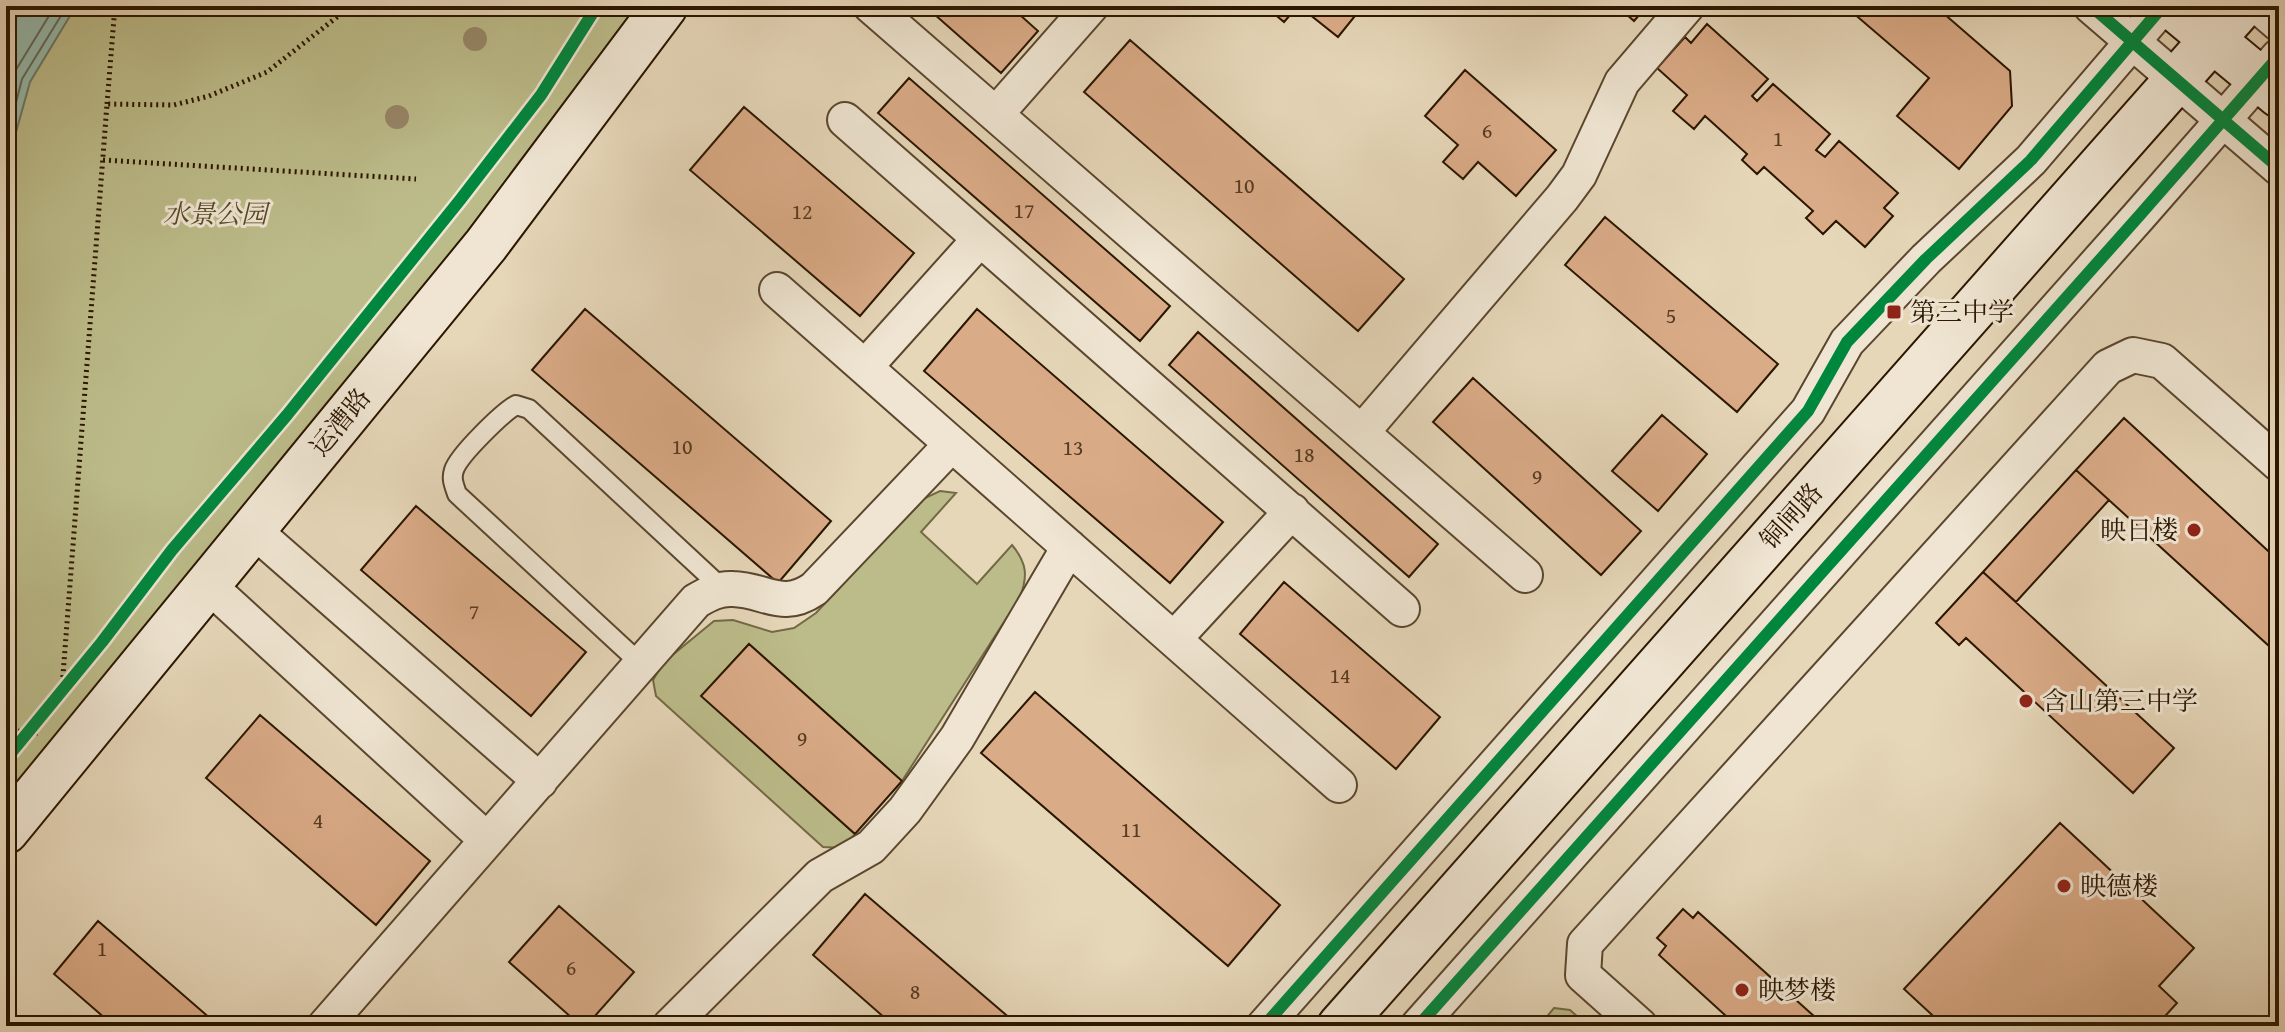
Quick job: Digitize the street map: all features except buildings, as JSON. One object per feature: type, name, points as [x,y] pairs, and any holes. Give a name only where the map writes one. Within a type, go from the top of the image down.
[{"type":"main road","name":"运漕路","points":[[6,831],[486,245],[665,6]]},
{"type":"main road","points":[[2172,6],[2213,39],[2272,76]]},
{"type":"main road","name":"铜闸路","points":[[1340,1026],[2242,6]]},
{"type":"street","points":[[871,6],[1525,575]]},
{"type":"street","points":[[996,114],[1091,6]]},
{"type":"street","points":[[1362,432],[1562,198],[1579,175],[1622,82],[1687,6]]},
{"type":"street","points":[[2091,6],[2279,168]]},
{"type":"street","points":[[1264,1026],[1808,411],[1847,342],[1926,259],[2031,160],[2163,6]]},
{"type":"street","points":[[2258,6],[2279,24]]},
{"type":"street","points":[[1418,1026],[2223,120],[2272,76]]},
{"type":"street","points":[[845,120],[1402,609]]},
{"type":"street","points":[[865,367],[980,239]]},
{"type":"street","points":[[777,290],[1339,785]]},
{"type":"street","points":[[1640,1026],[1583,975],[1585,944],[2108,367],[2133,355],[2162,361],[2279,464]]},
{"type":"street","points":[[325,1026],[696,601],[723,589],[747,591],[780,600],[800,598],[814,589],[952,444]]},
{"type":"street","points":[[1174,639],[1292,511]]},
{"type":"street","points":[[252,529],[540,781]]},
{"type":"street","points":[[670,1026],[820,876],[871,847],[905,810],[957,738],[1069,547]]},
{"type":"street","points":[[207,584],[487,840]]},
{"type":"lane","points":[[641,664],[457,494],[452,480],[455,467],[503,413],[516,405],[529,409],[723,589]]},
{"type":"path","points":[[57,704],[62,690],[115,6]]},
{"type":"path","points":[[107,104],[174,105],[209,96],[267,72],[351,6]]},
{"type":"path","points":[[103,160],[416,179]]},
{"type":"path","points":[[62,690],[72,678]]},
{"type":"path","points":[[6,730],[33,732]]},
{"type":"green space","name":"水景公园","points":[[6,6],[642,6],[470,231],[6,799]]},
{"type":"green space","points":[[940,491],[956,493],[921,532],[977,584],[1012,545],[1025,570],[1024,583],[1020,597],[902,781],[749,644],[702,696],[855,834],[843,848],[823,847],[656,696],[653,680],[664,662],[714,621],[733,620],[772,632],[794,628],[816,613],[923,499]]},
{"type":"green space","points":[[1554,1008],[1570,1010],[1588,1026],[1539,1026]]},
{"type":"water","points":[[18,6],[76,6],[30,82],[6,168],[6,25]]},
{"type":"cycle path","points":[[6,759],[102,642],[172,550],[287,415],[460,200],[541,95],[597,6]]},
{"type":"cycle path","points":[[2091,6],[2279,168]]},
{"type":"cycle path","points":[[1264,1026],[1808,411],[1847,342],[1926,259],[2031,160],[2163,6]]},
{"type":"cycle path","points":[[1418,1026],[2279,56]]},
{"type":"place","name":"第三中学","points":[[1894,312]]},
{"type":"place","name":"映日楼","points":[[2194,530]]},
{"type":"place","name":"含山第三中学","points":[[2026,701]]},
{"type":"place","name":"映德楼","points":[[2064,886]]},
{"type":"place","name":"映梦楼","points":[[1742,990]]}]
